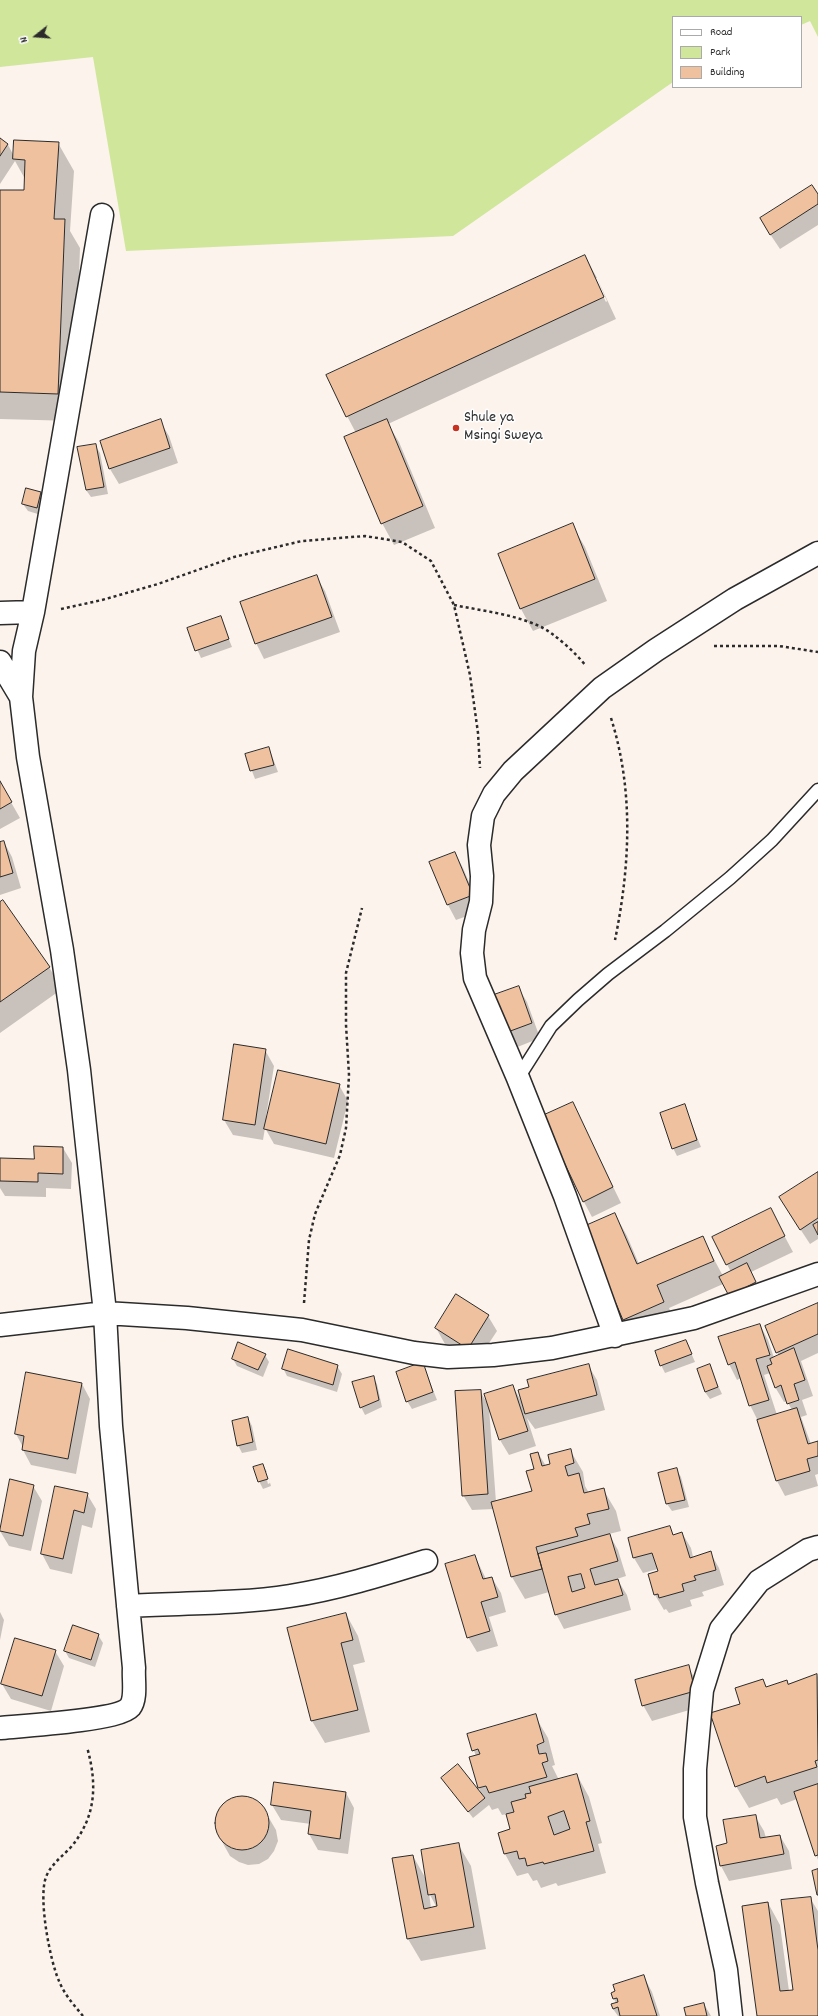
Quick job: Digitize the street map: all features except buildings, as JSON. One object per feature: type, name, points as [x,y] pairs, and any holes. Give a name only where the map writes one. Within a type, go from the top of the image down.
[{"type":"street","points":[[0,1728],[80,1720],[121,1712],[130,1708],[133,1698],[134,1668],[111,1426],[105,1313],[78,1070],[63,958],[28,757],[21,697],[24,651],[33,612],[102,215]]},
{"type":"street","points":[[615,1336],[565,1196],[518,1078],[475,978],[472,953],[474,930],[481,902],[482,876],[479,845],[483,816],[494,794],[513,772],[602,688],[656,650],[735,599],[818,553]]},
{"type":"street","points":[[0,613],[33,612]]},
{"type":"street","points":[[0,662],[21,697]]},
{"type":"street","points":[[0,1325],[105,1313],[187,1318],[302,1330],[414,1353],[448,1357],[493,1355],[552,1348],[615,1336],[694,1318],[818,1274]]},
{"type":"street","points":[[731,2016],[726,1970],[706,1883],[695,1817],[695,1769],[702,1690],[721,1629],[759,1581],[808,1550],[818,1546]]},
{"type":"street","points":[[128,1606],[289,1596],[338,1586],[426,1561]]},
{"type":"lane","points":[[518,1078],[552,1026],[608,974],[730,878],[772,840],[818,790]]},
{"type":"path","points":[[33,612],[71,608],[102,600],[158,584],[234,557],[302,541],[365,536],[402,542],[431,560],[454,605],[470,676],[478,733],[480,771]]},
{"type":"path","points":[[454,605],[498,613],[542,627],[578,656],[602,688],[620,747],[626,803],[627,863],[622,905],[608,974]]},
{"type":"path","points":[[710,646],[779,646],[818,652]]},
{"type":"path","points":[[302,1330],[309,1240],[314,1214],[340,1155],[346,1128],[349,1075],[346,1025],[346,973],[362,908]]},
{"type":"path","points":[[80,1720],[92,1766],[94,1792],[88,1816],[80,1836],[53,1864],[46,1877],[43,1893],[52,1963],[59,1982],[69,1999],[83,2016]]},
{"type":"green space","points":[[0,0],[818,0],[818,37],[810,21],[802,25],[802,16],[672,16],[672,83],[453,236],[126,251],[93,57],[0,67]]},
{"type":"place","name":"Shule ya Msingi Sweya","points":[[456,428]]}]
